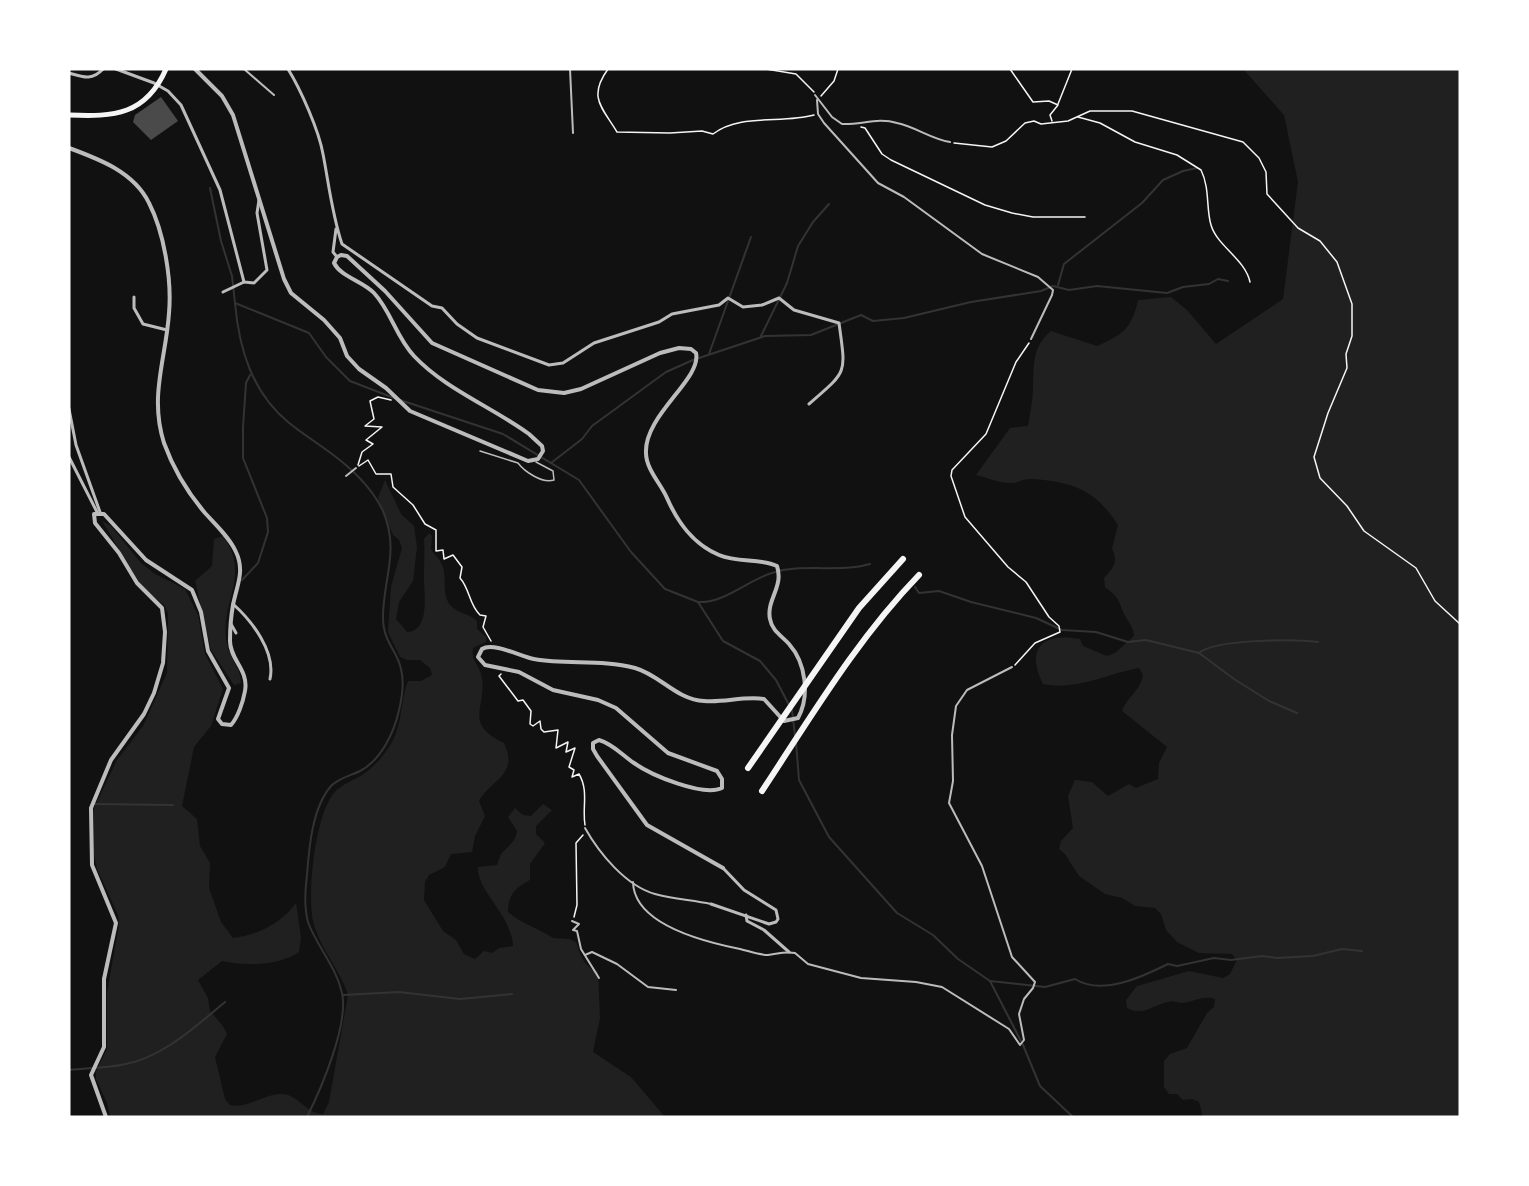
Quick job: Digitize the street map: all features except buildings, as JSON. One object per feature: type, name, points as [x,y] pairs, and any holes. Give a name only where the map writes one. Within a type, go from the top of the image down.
[{"type":"highway","points":[[748,768],[859,608],[903,559]]},
{"type":"highway","points":[[762,791],[854,653],[888,608],[919,575]]},
{"type":"main road","points":[[69,115],[100,116],[129,110],[153,92],[166,69]]},
{"type":"street","points":[[69,73],[85,78],[95,77],[103,69]]},
{"type":"street","points":[[117,69],[154,82],[168,91],[181,105],[220,190],[244,282]]},
{"type":"street","points":[[195,69],[222,96],[233,115],[284,279],[291,293],[324,320],[340,338],[347,356],[359,369],[386,388],[394,399],[410,411],[515,456],[535,460],[541,455],[542,446],[529,434],[442,378],[413,355],[399,336],[381,301],[371,290],[338,270],[333,252],[337,228]]},
{"type":"street","points":[[244,69],[274,95]]},
{"type":"street","points":[[288,69],[319,139],[342,244],[432,306],[442,308],[467,332],[506,351],[549,365],[563,363],[594,343],[659,322],[672,314],[719,304],[728,298],[743,307],[762,305],[779,298],[794,310],[838,323],[844,368],[838,379],[809,404]]},
{"type":"street","points":[[570,69],[573,133]]},
{"type":"street","points":[[815,95],[842,124],[871,120],[898,123],[936,140],[950,142]]},
{"type":"street","points":[[820,96],[818,114],[878,183],[904,197],[981,254],[1038,277],[1053,290],[1031,339]]},
{"type":"street","points":[[69,148],[96,158],[126,175],[137,185],[150,204],[163,243],[170,293],[158,388],[161,432],[186,487],[235,549],[241,575],[233,604],[230,645],[245,675],[245,691],[235,718],[227,726],[218,719],[229,688],[208,651],[201,612],[192,590],[182,581],[152,565],[110,519],[98,512],[69,456]]},
{"type":"street","points":[[223,292],[244,282],[254,283],[267,270],[258,213],[260,196]]},
{"type":"street","points":[[336,257],[347,256],[385,291],[432,343],[538,390],[564,393],[581,389],[629,366],[680,348],[691,349],[697,358],[692,374],[662,410],[649,435],[645,451],[648,464],[662,486],[677,521],[701,544],[719,555],[738,561],[768,562],[777,566],[781,577],[769,616],[772,626],[799,658],[804,684],[804,699],[798,718],[787,722],[780,718],[764,699],[735,698],[705,702],[693,700],[650,674],[635,668],[533,659],[492,645],[480,651],[478,657],[481,662],[519,672],[553,690],[598,700],[616,708],[668,753],[717,771],[722,778],[722,788],[714,792],[702,790],[651,774],[608,742],[599,740],[594,743],[593,749],[597,756],[647,825],[723,868],[739,886],[776,910],[779,916],[776,922],[771,924],[711,903],[654,894],[609,864],[585,828]]},
{"type":"street","points":[[134,297],[134,308],[143,324],[167,330]]},
{"type":"street","points":[[69,410],[76,445],[98,512]]},
{"type":"street","points":[[346,476],[356,468]]},
{"type":"street","points":[[98,512],[93,517],[97,526],[119,553],[137,583],[162,608],[165,632],[163,663],[154,693],[144,714],[111,760],[91,808],[92,865],[116,923],[104,979],[104,1047],[94,1067],[92,1082],[106,1117]]},
{"type":"street","points":[[233,604],[259,635],[271,668],[270,679]]},
{"type":"street","points":[[231,624],[236,633]]},
{"type":"street","points":[[746,915],[747,921],[764,930],[789,952],[799,955],[808,964],[861,978],[916,982],[942,987],[1009,1029],[1020,1045],[1024,1042],[1019,1014],[1024,999],[1034,988],[1035,982],[1012,957],[982,866],[949,802],[953,782],[952,735],[961,697],[976,684],[996,677],[1012,667]]},
{"type":"street","points":[[633,882],[633,894],[641,906],[662,922],[683,933],[712,943],[768,955],[789,952]]},
{"type":"street","points":[[572,921],[579,924],[573,930],[577,931],[585,955],[598,978]]},
{"type":"street","points":[[585,955],[592,952],[604,957],[648,987],[676,990]]},
{"type":"lane","points":[[480,452],[518,463],[522,469],[549,482],[554,480],[553,471],[535,460]]},
{"type":"path","points":[[608,69],[600,83],[599,97],[603,115],[617,132],[702,131],[713,134],[719,129],[743,123],[818,114]]},
{"type":"path","points":[[766,69],[796,74],[815,95]]},
{"type":"path","points":[[820,96],[834,81],[838,69]]},
{"type":"path","points":[[1010,69],[1033,102],[1056,102],[1058,105]]},
{"type":"path","points":[[1053,122],[1050,115],[1058,105],[1072,69]]},
{"type":"path","points":[[950,142],[992,147],[1006,141],[1025,123],[1053,122],[1077,117],[1090,111],[1132,111],[1147,114],[1244,142],[1259,158],[1266,172],[1266,194],[1298,228],[1320,241],[1337,262],[1352,304],[1352,336],[1346,354],[1347,368],[1328,413],[1314,457],[1320,478],[1347,506],[1364,531],[1416,568],[1435,601],[1460,624]]},
{"type":"path","points":[[1077,117],[1100,123],[1135,142],[1177,155],[1201,170],[1210,201],[1210,224],[1241,265],[1250,282]]},
{"type":"path","points":[[855,124],[865,128],[882,154],[985,205],[1032,217],[1085,218]]},
{"type":"path","points":[[1012,667],[1027,655],[1035,643],[1056,636],[1060,632],[1059,626],[1048,617],[1026,582],[985,542],[965,517],[951,476],[952,470],[986,434],[1016,362],[1031,339]]},
{"type":"path","points":[[356,468],[362,452],[373,444],[366,440],[382,427],[365,426],[374,419],[370,401],[378,398],[394,399]]},
{"type":"path","points":[[356,468],[368,460],[376,474],[391,474],[393,487],[413,505],[425,524],[436,530],[435,551],[443,550],[444,559],[453,555],[462,567],[460,578],[466,585],[473,609],[480,615],[486,616],[483,627],[492,645]]},
{"type":"path","points":[[519,672],[503,673],[499,676],[518,700],[527,704],[531,711],[530,724],[533,726],[540,721],[540,729],[544,732],[558,730],[556,748],[568,742],[566,752],[575,748],[568,767],[574,770],[572,777],[579,774],[584,783],[586,793],[582,811],[585,828]]},
{"type":"path","points":[[572,921],[577,905],[576,843],[583,835],[590,836]]},
{"type":"shaded area","points":[[1243,69],[1460,69],[1460,1117],[1203,1117],[1199,1102],[1192,1099],[1183,1100],[1177,1094],[1169,1094],[1164,1087],[1164,1061],[1170,1054],[1187,1048],[1207,1013],[1214,1007],[1215,999],[1202,998],[1182,1003],[1170,1001],[1143,1011],[1127,1008],[1126,1000],[1137,986],[1189,971],[1223,978],[1230,974],[1237,960],[1232,954],[1199,953],[1177,942],[1166,930],[1161,914],[1155,908],[1135,906],[1122,898],[1105,894],[1079,876],[1065,854],[1059,849],[1061,841],[1073,828],[1068,796],[1075,780],[1092,782],[1108,796],[1129,784],[1136,788],[1158,779],[1159,763],[1167,747],[1122,711],[1142,680],[1143,675],[1139,668],[1079,684],[1055,686],[1043,684],[1036,661],[1041,645],[1056,638],[1080,639],[1083,646],[1107,656],[1115,653],[1134,636],[1118,599],[1105,587],[1104,578],[1115,561],[1112,549],[1118,525],[1091,495],[1070,485],[1029,479],[1008,483],[976,475],[1010,428],[1028,426],[1035,356],[1040,343],[1051,331],[1097,346],[1114,338],[1125,329],[1133,317],[1138,300],[1171,297],[1187,310],[1216,344],[1283,299],[1298,182],[1284,115]]},
{"type":"shaded area","points":[[385,480],[401,514],[414,526],[417,547],[413,581],[399,602],[396,619],[407,632],[415,630],[420,625],[425,598],[424,539],[429,533],[432,536],[431,549],[444,570],[448,602],[455,609],[477,621],[477,629],[486,637],[486,642],[473,648],[474,659],[483,685],[480,721],[491,736],[504,743],[508,754],[506,770],[479,801],[485,816],[475,836],[472,852],[451,854],[445,867],[429,875],[425,882],[424,900],[443,931],[456,940],[464,954],[475,959],[484,951],[492,953],[499,948],[513,946],[507,924],[482,885],[478,867],[497,865],[501,854],[513,841],[517,831],[508,817],[515,808],[523,815],[531,816],[543,804],[552,810],[536,826],[536,834],[545,843],[530,864],[530,880],[516,889],[511,897],[508,912],[553,938],[576,942],[586,964],[598,971],[600,1018],[593,1052],[631,1077],[665,1117],[110,1117],[107,1103],[96,1079],[96,1071],[107,1049],[107,993],[119,925],[118,915],[97,869],[93,850],[94,808],[117,760],[143,726],[167,673],[168,614],[165,606],[142,587],[102,521],[111,526],[141,563],[155,574],[185,589],[198,615],[205,654],[223,689],[211,726],[194,747],[182,806],[197,819],[200,846],[210,863],[209,888],[221,922],[233,938],[242,936],[276,923],[296,903],[301,937],[299,952],[282,960],[262,964],[222,961],[198,980],[208,998],[210,1011],[227,1034],[215,1057],[225,1099],[230,1105],[236,1106],[281,1094],[293,1097],[312,1111],[323,1114],[329,1102],[348,995],[313,921],[311,892],[317,836],[327,804],[334,793],[369,770],[392,742],[398,727],[408,681],[421,681],[432,675],[430,668],[420,660],[407,660],[400,657],[388,632],[391,587],[402,548],[399,540],[393,535],[378,498]]},
{"type":"shaded area","points":[[223,536],[231,550],[235,564],[226,629],[228,649],[241,683],[234,685],[211,650],[195,581],[212,566],[214,539]]},
{"type":"waterway","points":[[1058,285],[1064,264],[1142,203],[1163,180],[1183,171],[1197,168]]},
{"type":"waterway","points":[[210,188],[221,241],[232,276],[235,303],[309,333],[326,357],[350,381],[394,398]]},
{"type":"waterway","points":[[761,336],[787,283],[798,246],[813,222],[829,204]]},
{"type":"waterway","points":[[709,354],[751,237]]},
{"type":"waterway","points":[[551,463],[582,439],[592,426],[666,372],[693,360],[765,336],[811,335],[861,315],[873,321],[904,318],[971,302],[1041,291],[1053,286],[1069,290],[1097,286],[1167,293],[1183,287],[1209,284],[1218,279],[1228,281]]},
{"type":"waterway","points":[[235,303],[244,353],[256,383],[265,397],[288,422],[353,472],[365,484],[383,511],[390,539],[384,626],[402,674],[402,695],[397,719],[386,745],[368,766],[331,786],[320,805],[310,841],[305,893],[308,922],[339,983],[343,1006],[338,1038],[307,1117]]},
{"type":"waterway","points":[[242,580],[258,563],[268,532],[267,518],[243,458],[246,383],[250,375]]},
{"type":"waterway","points":[[400,400],[503,434],[579,480],[631,552],[665,589],[698,602],[723,641],[760,661],[776,680],[789,705]]},
{"type":"waterway","points":[[698,602],[707,602],[726,596],[763,576],[783,570],[846,568],[870,564]]},
{"type":"waterway","points":[[915,587],[919,593],[939,591],[971,602],[1036,618],[1062,630],[1096,632],[1128,642],[1146,640],[1199,653],[1269,701],[1297,713]]},
{"type":"waterway","points":[[1199,653],[1208,648],[1238,643],[1274,640],[1318,642]]},
{"type":"waterway","points":[[792,710],[795,736]]},
{"type":"waterway","points":[[796,742],[799,780],[829,837],[897,913],[933,935],[958,959],[990,981],[1045,987],[1075,979],[1097,986],[1122,983],[1168,964],[1177,966],[1214,958],[1231,960],[1262,956],[1277,958],[1313,956],[1342,949],[1362,951]]},
{"type":"waterway","points":[[94,804],[173,805]]},
{"type":"waterway","points":[[990,981],[1023,1045],[1040,1086],[1073,1117]]},
{"type":"waterway","points":[[343,995],[399,992],[460,999],[512,994]]},
{"type":"waterway","points":[[69,1070],[121,1065],[150,1056],[177,1041],[225,1002]]}]
